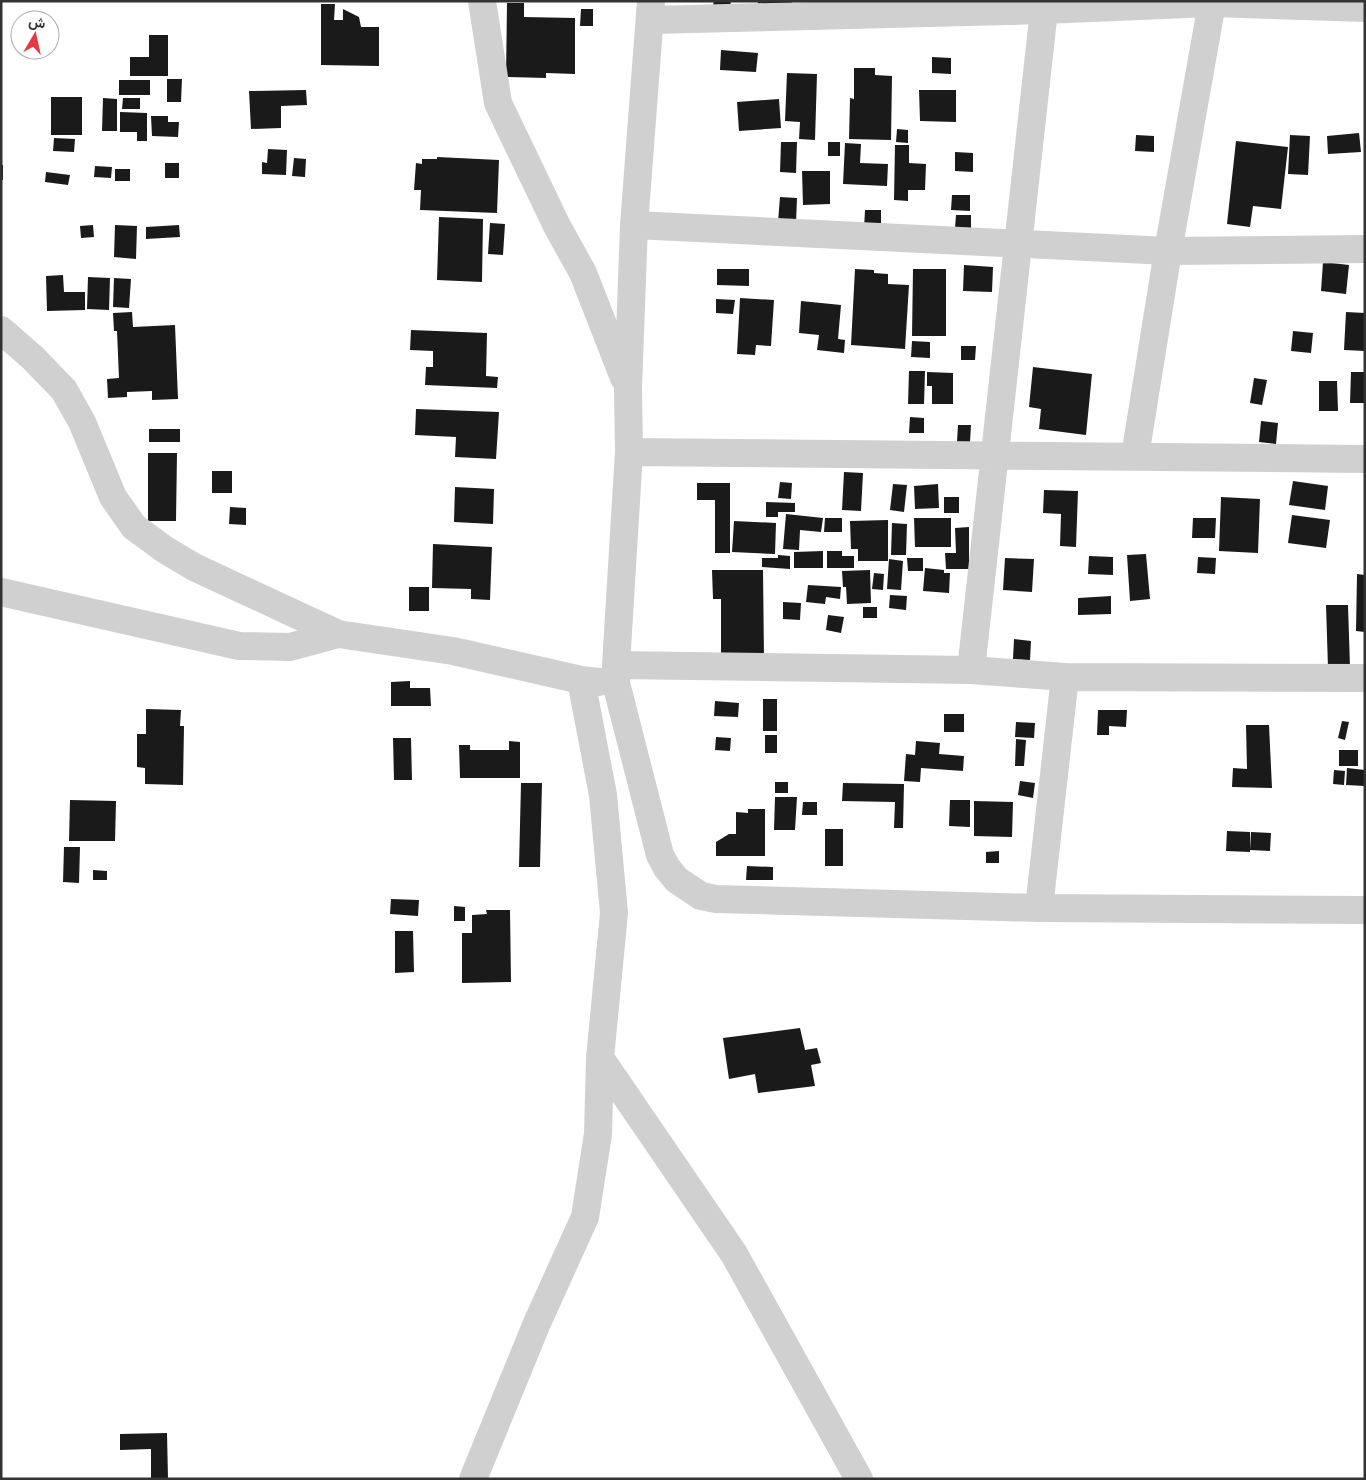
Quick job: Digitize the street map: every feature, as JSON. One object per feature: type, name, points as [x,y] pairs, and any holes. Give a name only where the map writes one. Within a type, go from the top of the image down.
[{"type":"street","points":[[482,1],[498,103],[552,217],[583,273],[628,389]]},
{"type":"street","points":[[1135,456],[1168,251],[1212,2]]},
{"type":"street","points":[[1365,8],[1212,2],[1044,10],[651,10],[634,225],[628,389],[629,452],[616,674],[660,854],[667,868],[688,889],[702,896],[716,899],[1039,908],[1365,910]]},
{"type":"street","points":[[970,670],[996,455],[1017,244],[1044,10]]},
{"type":"street","points":[[634,225],[1168,251],[1365,249]]},
{"type":"street","points":[[1,330],[33,358],[64,390],[82,422],[114,497],[134,527],[194,567],[338,634],[453,651],[581,680],[616,674],[970,670],[1065,677],[1365,678]]},
{"type":"street","points":[[629,452],[1365,459]]},
{"type":"street","points":[[1,592],[239,646],[290,646],[338,634]]},
{"type":"street","points":[[1039,908],[1065,677]]},
{"type":"street","points":[[473,1479],[537,1323],[585,1217],[598,1134],[600,1058],[614,913],[603,796],[581,680]]},
{"type":"street","points":[[600,1058],[734,1254],[859,1479]]},
{"type":"building","points":[[714,1],[731,1],[730,7],[713,5]]},
{"type":"building","points":[[758,1],[792,1],[791,11],[757,10]]},
{"type":"building","points":[[507,3],[524,3],[524,17],[575,18],[575,74],[546,73],[546,78],[506,77]]},
{"type":"building","points":[[321,4],[335,4],[334,20],[343,20],[343,9],[359,17],[361,27],[379,27],[379,66],[321,65]]},
{"type":"building","points":[[581,9],[593,9],[593,26],[580,26]]},
{"type":"building","points":[[149,35],[168,35],[168,76],[130,76],[130,57],[149,57]]},
{"type":"building","points":[[721,50],[758,53],[756,72],[720,70]]},
{"type":"building","points":[[932,57],[951,58],[951,74],[932,73]]},
{"type":"building","points":[[854,68],[875,68],[875,75],[892,76],[891,140],[849,139],[850,98],[854,99]]},
{"type":"building","points":[[787,73],[817,74],[815,140],[799,139],[800,122],[785,121]]},
{"type":"building","points":[[167,79],[182,79],[181,102],[167,102]]},
{"type":"building","points":[[119,80],[150,80],[150,95],[119,95]]},
{"type":"building","points":[[306,90],[307,105],[281,106],[281,128],[251,129],[249,91]]},
{"type":"building","points":[[919,90],[956,90],[956,122],[920,121]]},
{"type":"building","points":[[51,97],[82,97],[82,135],[51,135]]},
{"type":"building","points":[[103,98],[117,99],[117,131],[102,131]]},
{"type":"building","points":[[123,98],[140,98],[140,109],[122,109]]},
{"type":"building","points":[[779,99],[781,128],[739,131],[737,102]]},
{"type":"building","points":[[120,112],[147,113],[147,141],[137,141],[137,132],[120,132]]},
{"type":"building","points":[[151,116],[168,116],[168,122],[179,122],[178,137],[152,136]]},
{"type":"building","points":[[897,129],[908,130],[908,143],[896,142]]},
{"type":"building","points":[[1359,133],[1361,152],[1328,154],[1327,136]]},
{"type":"building","points":[[1136,135],[1154,136],[1154,152],[1135,151]]},
{"type":"building","points":[[1290,135],[1310,136],[1308,175],[1288,174]]},
{"type":"building","points":[[54,138],[75,139],[74,152],[53,151]]},
{"type":"building","points":[[1236,141],[1288,147],[1281,209],[1253,206],[1250,227],[1227,224]]},
{"type":"building","points":[[781,142],[797,142],[796,173],[780,172]]},
{"type":"building","points":[[828,142],[840,142],[840,156],[828,156]]},
{"type":"building","points":[[845,143],[861,144],[860,163],[888,164],[887,186],[843,184]]},
{"type":"building","points":[[895,145],[909,145],[909,163],[926,164],[925,190],[908,190],[908,201],[894,200]]},
{"type":"building","points":[[268,149],[287,150],[286,175],[262,174],[262,162],[267,163]]},
{"type":"building","points":[[955,152],[973,153],[973,172],[955,171]]},
{"type":"building","points":[[437,157],[499,160],[497,213],[420,210],[421,190],[414,190],[416,163],[422,164],[422,159],[437,159]]},
{"type":"building","points":[[294,158],[306,159],[305,177],[292,176]]},
{"type":"building","points":[[165,163],[179,163],[179,178],[165,178]]},
{"type":"building","points":[[1,165],[3,165],[3,180],[1,180]]},
{"type":"building","points":[[95,166],[112,167],[111,178],[94,177]]},
{"type":"building","points":[[115,169],[130,169],[130,181],[115,181]]},
{"type":"building","points":[[802,171],[830,171],[830,204],[803,205]]},
{"type":"building","points":[[46,172],[70,175],[68,185],[45,182]]},
{"type":"building","points":[[952,195],[970,195],[970,211],[951,210]]},
{"type":"building","points":[[780,197],[797,198],[796,223],[778,222]]},
{"type":"building","points":[[865,210],[881,210],[881,230],[864,229]]},
{"type":"building","points":[[956,215],[971,215],[971,228],[955,228]]},
{"type":"building","points":[[439,217],[483,219],[482,282],[437,280]]},
{"type":"building","points":[[490,223],[505,224],[503,255],[488,254]]},
{"type":"building","points":[[93,225],[94,237],[81,238],[80,226]]},
{"type":"building","points":[[115,225],[137,226],[136,259],[114,257]]},
{"type":"building","points":[[179,225],[180,237],[146,239],[146,227]]},
{"type":"building","points":[[1323,262],[1349,265],[1346,294],[1321,291]]},
{"type":"building","points":[[964,265],[993,267],[992,292],[963,291]]},
{"type":"building","points":[[717,269],[749,269],[749,286],[717,285]]},
{"type":"building","points":[[855,269],[874,270],[874,273],[888,274],[888,284],[909,285],[905,349],[851,345]]},
{"type":"building","points":[[913,269],[946,269],[946,336],[912,336]]},
{"type":"building","points":[[63,275],[64,292],[85,292],[85,310],[47,311],[46,276]]},
{"type":"building","points":[[88,277],[110,278],[109,310],[87,309]]},
{"type":"building","points":[[114,278],[131,279],[129,308],[113,307]]},
{"type":"building","points":[[740,298],[774,300],[771,346],[756,345],[755,355],[737,354]]},
{"type":"building","points":[[716,299],[735,300],[733,314],[716,313]]},
{"type":"building","points":[[801,301],[841,305],[838,339],[845,340],[844,353],[817,350],[819,335],[799,333]]},
{"type":"building","points":[[132,312],[133,327],[175,325],[178,399],[152,400],[152,391],[127,392],[127,397],[108,398],[107,379],[119,378],[117,331],[114,331],[113,313]]},
{"type":"building","points":[[1346,312],[1365,313],[1365,351],[1344,350]]},
{"type":"building","points":[[411,330],[487,333],[486,376],[498,377],[497,388],[425,385],[426,367],[433,367],[433,351],[410,350]]},
{"type":"building","points":[[1293,331],[1313,333],[1311,353],[1291,351]]},
{"type":"building","points":[[912,341],[930,342],[930,358],[911,357]]},
{"type":"building","points":[[961,346],[976,346],[975,360],[961,360]]},
{"type":"building","points":[[1033,367],[1092,374],[1086,435],[1039,429],[1041,409],[1029,407]]},
{"type":"building","points":[[909,371],[925,371],[924,404],[908,404]]},
{"type":"building","points":[[927,372],[953,373],[953,404],[932,404],[932,386],[927,386]]},
{"type":"building","points":[[1351,372],[1365,372],[1365,403],[1350,403]]},
{"type":"building","points":[[1254,378],[1267,380],[1262,405],[1250,403]]},
{"type":"building","points":[[1319,381],[1337,381],[1338,411],[1319,411]]},
{"type":"building","points":[[416,409],[499,412],[496,459],[455,457],[456,437],[415,435]]},
{"type":"building","points":[[910,417],[924,418],[924,433],[909,433]]},
{"type":"building","points":[[1261,421],[1278,423],[1276,444],[1259,442]]},
{"type":"building","points":[[958,425],[971,425],[970,442],[957,442]]},
{"type":"building","points":[[149,429],[180,429],[180,442],[149,442]]},
{"type":"building","points":[[148,453],[177,453],[176,521],[148,521]]},
{"type":"building","points":[[212,471],[232,471],[232,493],[212,493]]},
{"type":"building","points":[[844,472],[863,473],[861,511],[842,510]]},
{"type":"building","points":[[1293,481],[1328,486],[1325,510],[1289,505]]},
{"type":"building","points":[[780,482],[792,483],[791,499],[778,498]]},
{"type":"building","points":[[697,483],[730,483],[730,553],[715,553],[715,500],[697,500]]},
{"type":"building","points":[[893,484],[907,485],[904,512],[890,510]]},
{"type":"building","points":[[938,484],[939,508],[915,509],[914,486]]},
{"type":"building","points":[[455,487],[494,489],[493,524],[454,522]]},
{"type":"building","points":[[1044,490],[1078,491],[1076,547],[1060,546],[1061,514],[1043,513]]},
{"type":"building","points":[[944,497],[959,497],[959,513],[944,513]]},
{"type":"building","points":[[1221,497],[1260,499],[1258,553],[1219,551]]},
{"type":"building","points":[[766,502],[795,503],[795,512],[778,512],[778,517],[766,517]]},
{"type":"building","points":[[230,507],[246,508],[246,525],[229,524]]},
{"type":"building","points":[[786,514],[823,518],[821,532],[800,530],[799,550],[783,549]]},
{"type":"building","points":[[1292,515],[1330,520],[1326,548],[1288,543]]},
{"type":"building","points":[[825,518],[842,518],[842,532],[824,532]]},
{"type":"building","points":[[914,518],[951,518],[951,547],[915,547]]},
{"type":"building","points":[[1193,518],[1216,518],[1215,538],[1192,538]]},
{"type":"building","points":[[888,520],[888,561],[858,561],[858,549],[851,549],[850,521]]},
{"type":"building","points":[[734,521],[776,523],[775,554],[732,552]]},
{"type":"building","points":[[892,523],[907,524],[906,555],[891,555]]},
{"type":"building","points":[[969,527],[969,569],[946,569],[945,553],[956,553],[955,528]]},
{"type":"building","points":[[433,544],[492,547],[490,600],[471,599],[471,589],[432,588]]},
{"type":"building","points":[[823,551],[823,568],[794,568],[794,552]]},
{"type":"building","points":[[827,551],[842,551],[842,556],[854,556],[854,568],[827,568]]},
{"type":"building","points":[[1146,554],[1150,599],[1130,601],[1127,555]]},
{"type":"building","points":[[778,555],[790,556],[790,569],[762,567],[762,558],[778,558]]},
{"type":"building","points":[[1089,556],[1113,557],[1113,575],[1088,574]]},
{"type":"building","points":[[1198,557],[1216,558],[1215,574],[1197,573]]},
{"type":"building","points":[[907,558],[923,558],[923,571],[908,571]]},
{"type":"building","points":[[1005,558],[1034,559],[1032,592],[1003,590]]},
{"type":"building","points":[[889,559],[903,561],[901,590],[887,589]]},
{"type":"building","points":[[925,568],[944,570],[944,573],[950,573],[949,593],[923,591]]},
{"type":"building","points":[[712,570],[763,570],[764,659],[721,659],[721,599],[713,599]]},
{"type":"building","points":[[870,570],[871,603],[847,604],[846,587],[843,587],[842,571]]},
{"type":"building","points":[[874,573],[884,574],[883,590],[872,589]]},
{"type":"building","points":[[1357,574],[1365,575],[1365,632],[1356,631]]},
{"type":"building","points":[[808,585],[841,587],[840,599],[826,597],[825,604],[806,602]]},
{"type":"building","points":[[409,587],[429,587],[429,611],[409,611]]},
{"type":"building","points":[[890,595],[907,596],[906,610],[889,608]]},
{"type":"building","points":[[1111,596],[1111,614],[1078,615],[1078,598]]},
{"type":"building","points":[[783,602],[801,603],[800,620],[783,619]]},
{"type":"building","points":[[1326,605],[1348,605],[1350,667],[1328,668]]},
{"type":"building","points":[[863,607],[877,607],[877,618],[863,618]]},
{"type":"building","points":[[828,615],[844,617],[841,633],[826,630]]},
{"type":"building","points":[[1014,639],[1031,641],[1030,660],[1013,659]]},
{"type":"building","points":[[410,681],[410,688],[430,688],[431,706],[391,706],[391,682]]},
{"type":"building","points":[[763,699],[777,699],[777,731],[763,731]]},
{"type":"building","points":[[715,701],[739,703],[738,717],[714,716]]},
{"type":"building","points":[[146,709],[181,710],[180,726],[184,726],[183,785],[145,784],[145,768],[137,767],[137,734],[146,734]]},
{"type":"building","points":[[1098,710],[1127,710],[1126,727],[1109,726],[1109,735],[1097,735]]},
{"type":"building","points":[[944,714],[964,714],[964,732],[944,732]]},
{"type":"building","points":[[1342,721],[1349,722],[1345,740],[1338,738]]},
{"type":"building","points":[[1016,722],[1035,723],[1034,738],[1015,737]]},
{"type":"building","points":[[1246,725],[1269,725],[1272,788],[1232,787],[1233,768],[1247,769]]},
{"type":"building","points":[[765,735],[777,735],[777,753],[765,753]]},
{"type":"building","points":[[716,737],[731,738],[730,751],[715,750]]},
{"type":"building","points":[[393,738],[411,738],[412,780],[394,780]]},
{"type":"building","points":[[1016,739],[1026,740],[1024,766],[1015,766]]},
{"type":"building","points":[[509,741],[520,742],[520,778],[460,778],[459,745],[470,745],[470,750],[509,750]]},
{"type":"building","points":[[916,741],[940,743],[939,754],[964,756],[963,771],[921,768],[920,782],[904,781],[906,754],[915,755]]},
{"type":"building","points":[[1339,750],[1358,750],[1358,766],[1339,766]]},
{"type":"building","points":[[1347,768],[1365,770],[1365,786],[1346,785]]},
{"type":"building","points":[[1334,770],[1345,771],[1344,785],[1333,784]]},
{"type":"building","points":[[1020,781],[1035,783],[1033,798],[1018,795]]},
{"type":"building","points":[[775,782],[788,782],[788,793],[775,793]]},
{"type":"building","points":[[521,783],[542,783],[540,867],[519,867]]},
{"type":"building","points":[[843,783],[904,784],[903,828],[894,828],[895,802],[842,801]]},
{"type":"building","points":[[775,797],[797,797],[795,830],[774,830]]},
{"type":"building","points":[[70,800],[116,801],[115,841],[69,841]]},
{"type":"building","points":[[950,800],[970,800],[970,827],[949,826]]},
{"type":"building","points":[[974,801],[1013,802],[1012,837],[974,836]]},
{"type":"building","points":[[803,802],[817,802],[817,815],[802,815]]},
{"type":"building","points":[[748,809],[765,809],[765,856],[716,856],[716,842],[729,834],[736,834],[736,812],[748,813]]},
{"type":"building","points":[[825,829],[843,829],[843,866],[825,866]]},
{"type":"building","points":[[1227,831],[1250,832],[1250,852],[1226,851]]},
{"type":"building","points":[[1251,832],[1271,833],[1270,851],[1250,850]]},
{"type":"building","points":[[64,847],[80,847],[79,883],[63,882]]},
{"type":"building","points":[[999,851],[999,863],[986,863],[986,852]]},
{"type":"building","points":[[747,866],[773,867],[773,880],[746,880]]},
{"type":"building","points":[[93,870],[107,871],[107,880],[93,880]]},
{"type":"building","points":[[391,899],[419,900],[418,916],[390,914]]},
{"type":"building","points":[[454,906],[465,907],[465,921],[454,921]]},
{"type":"building","points":[[486,910],[510,910],[511,982],[462,983],[462,933],[472,933],[472,915],[487,914]]},
{"type":"building","points":[[395,931],[413,931],[414,972],[395,973]]},
{"type":"building","points":[[800,1028],[805,1050],[817,1048],[821,1063],[811,1065],[815,1086],[758,1093],[755,1074],[729,1079],[723,1038]]},
{"type":"building","points":[[167,1433],[168,1479],[151,1479],[151,1449],[120,1450],[120,1434]]}]
